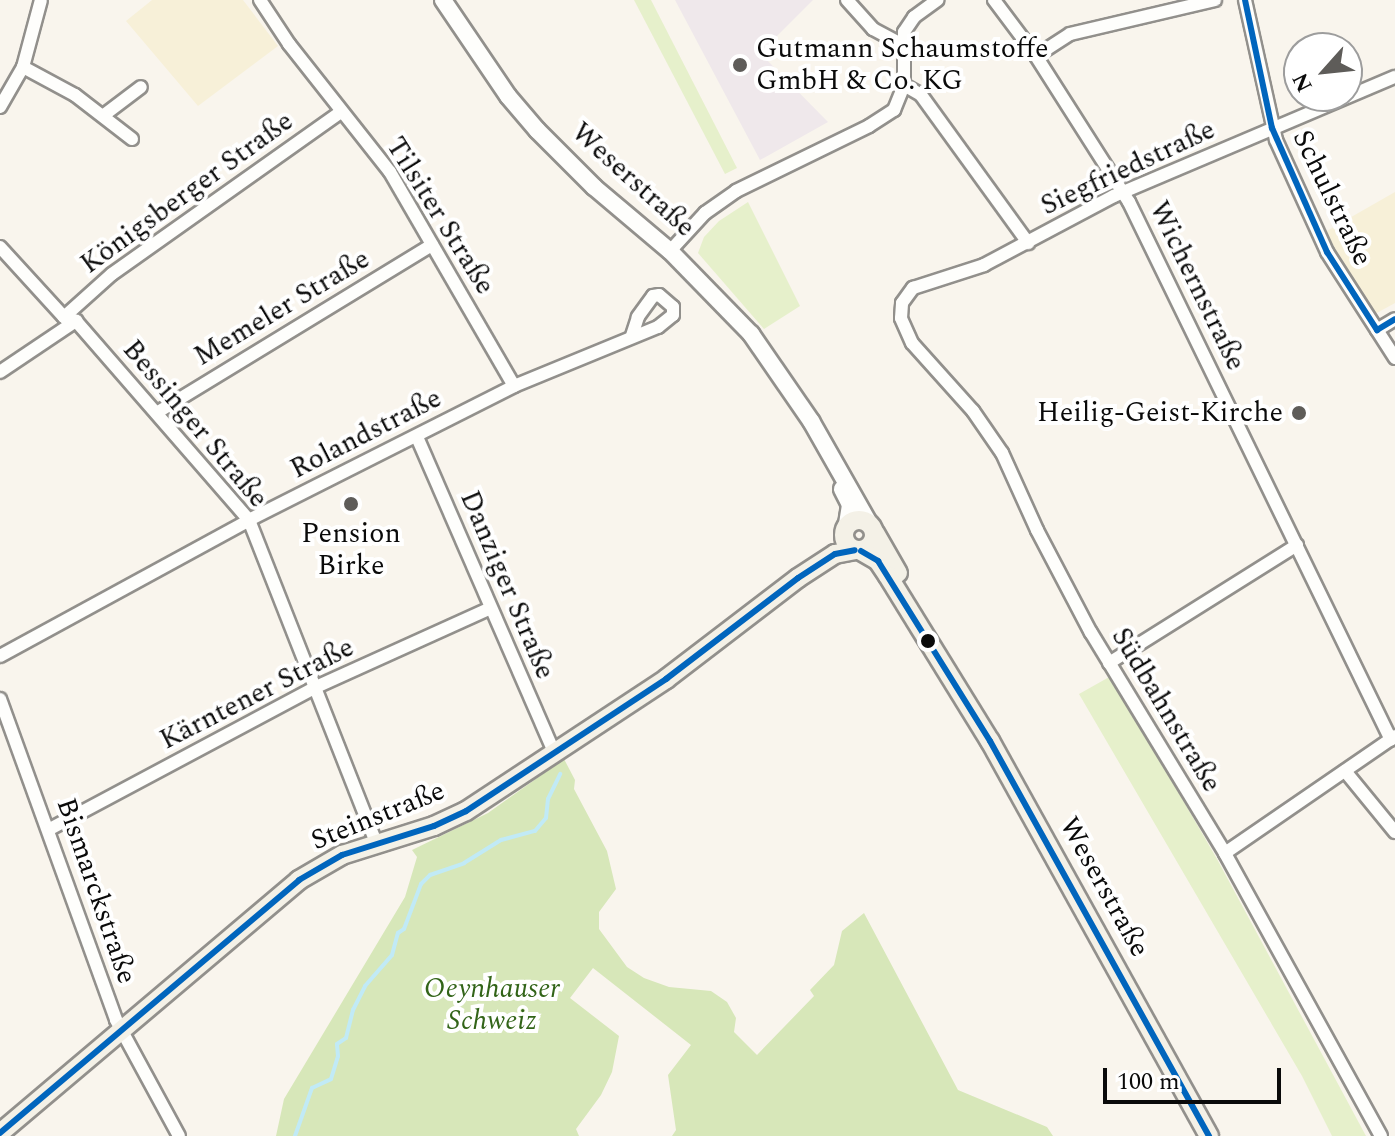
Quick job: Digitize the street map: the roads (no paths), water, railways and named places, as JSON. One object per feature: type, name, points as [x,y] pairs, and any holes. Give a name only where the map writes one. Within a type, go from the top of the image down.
[{"type":"main road","points":[[855,520],[872,528],[873,543],[858,550],[845,541],[846,528],[855,520]]},
{"type":"main road","name":"Steinstraße","points":[[798,578],[846,528]]},
{"type":"main road","name":"Weserstraße","points":[[872,528],[946,668],[1209,1136]]},
{"type":"main road","name":"Weserstraße","points":[[858,550],[878,561],[946,668]]},
{"type":"main road","name":"Steinstraße","points":[[1,1131],[299,880],[342,855],[434,826],[466,811],[666,679],[798,578],[835,554],[858,550]]},
{"type":"street","points":[[0,107],[23,67],[41,0]]},
{"type":"street","name":"Tilsiter Straße","points":[[260,0],[341,112],[390,172],[514,386]]},
{"type":"street","name":"Weserstraße","points":[[443,0],[508,96],[537,130],[594,187],[670,251],[751,334],[794,395],[872,528]]},
{"type":"street","points":[[847,0],[873,29],[903,45]]},
{"type":"street","points":[[670,251],[705,213],[736,191],[894,110],[904,85],[904,32],[914,17],[937,0]]},
{"type":"street","name":"Wichernstraße","points":[[994,0],[1036,56],[1123,192],[1393,738]]},
{"type":"street","points":[[1036,56],[1070,34],[1215,0]]},
{"type":"street","name":"Schulstraße","points":[[1245,0],[1272,128],[1327,252],[1395,358]]},
{"type":"street","points":[[23,67],[104,115],[132,139]]},
{"type":"street","name":"Siegfriedstraße","points":[[901,318],[902,303],[913,288],[984,265],[1123,192],[1395,77]]},
{"type":"street","points":[[904,85],[921,95],[1028,243]]},
{"type":"street","points":[[104,115],[141,87]]},
{"type":"street","name":"Königsberger Straße","points":[[0,372],[70,319],[150,245],[341,112]]},
{"type":"street","name":"Memeler Straße","points":[[158,412],[432,245]]},
{"type":"street","name":"Bessinger Straße","points":[[0,247],[158,412],[249,520],[376,843]]},
{"type":"street","name":"Südbahnstraße","points":[[901,318],[912,343],[973,411],[1002,453],[1037,530],[1109,663],[1225,853],[1381,1136]]},
{"type":"street","points":[[1377,330],[1395,319]]},
{"type":"street","name":"Rolandstraße","points":[[0,656],[249,520],[514,386],[604,350],[632,335]]},
{"type":"street","name":"Weserstraße","points":[[794,395],[850,505],[846,528]]},
{"type":"street","name":"Danziger Straße","points":[[417,437],[489,609],[554,752]]},
{"type":"street","points":[[1109,663],[1297,545]]},
{"type":"street","name":"Kärntener Straße","points":[[50,829],[316,687],[489,609]]},
{"type":"street","name":"Bismarckstraße","points":[[0,699],[122,1032],[179,1136]]},
{"type":"street","points":[[1225,853],[1393,738]]},
{"type":"street","points":[[1345,771],[1395,832]]},
{"type":"waterway","points":[[295,1136],[312,1088],[331,1079],[338,1056],[337,1044],[346,1038],[353,1010],[365,986],[392,955],[398,933],[404,929],[421,884],[430,875],[464,863],[501,840],[535,831],[546,818],[548,799],[560,774]]},
{"type":"place","name":"Gutmann Schaumstoffe GmbH & Co. KG","points":[[740,65]]},
{"type":"place","name":"Heilig-Geist-Kirche","points":[[1299,413]]},
{"type":"place","name":"Pension Birke","points":[[351,504]]},
{"type":"park label","name":"Oeynhauser Schweiz","points":[[492,1005]]}]
